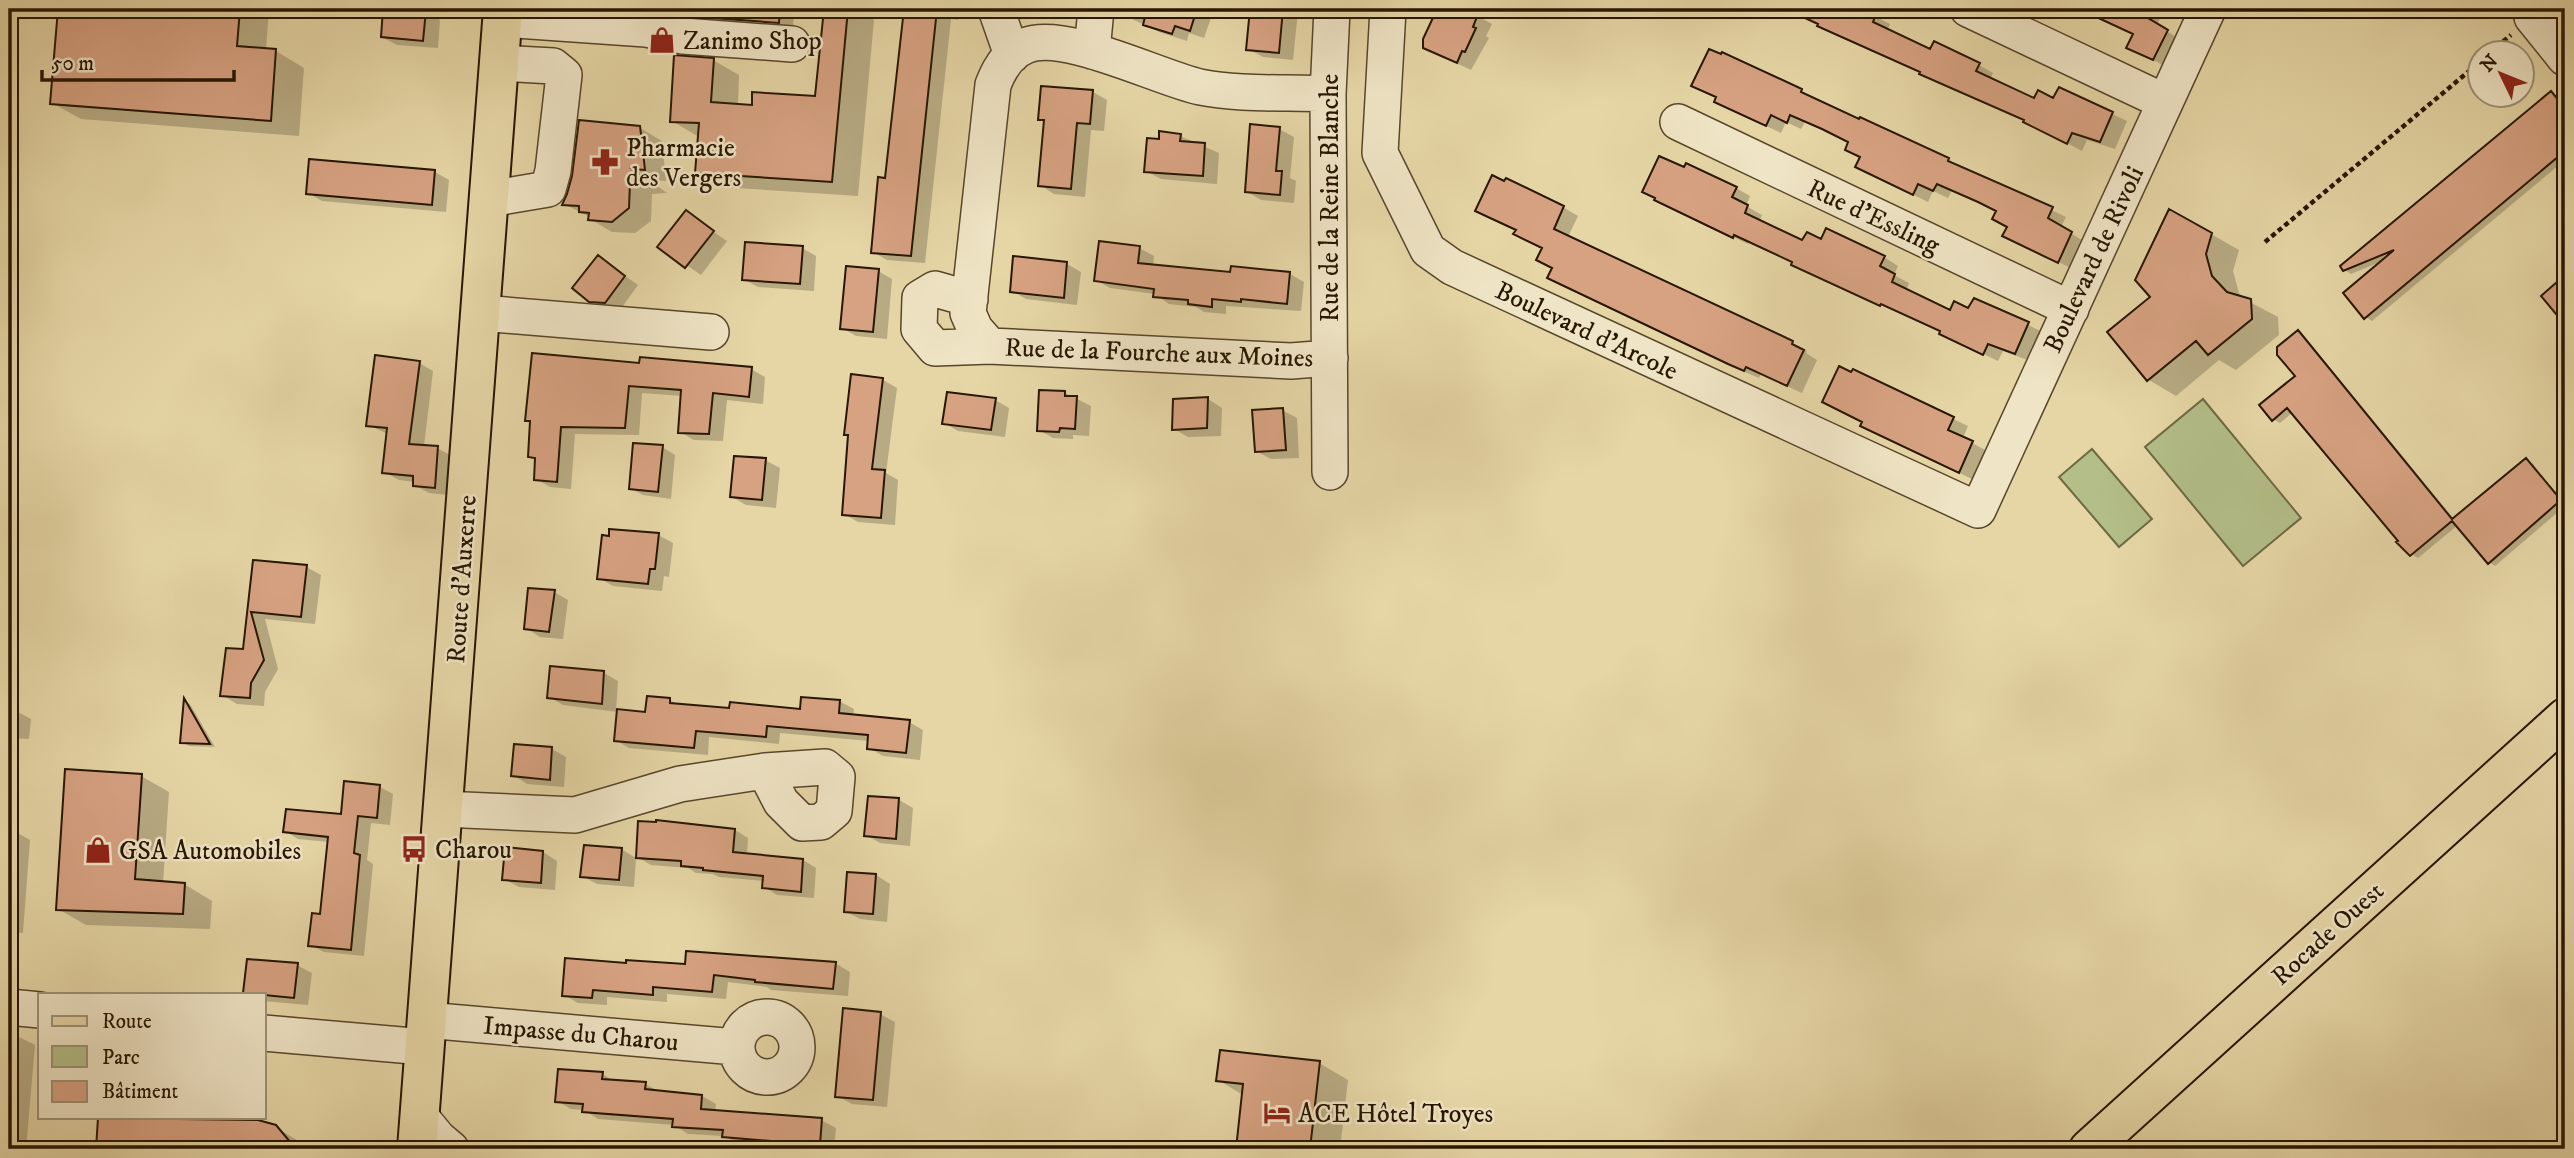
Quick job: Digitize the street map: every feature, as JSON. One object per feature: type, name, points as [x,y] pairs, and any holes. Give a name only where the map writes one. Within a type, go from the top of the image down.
[{"type":"main road","name":"Route d'Auxerre","points":[[418,1132],[503,14]]},
{"type":"main road","name":"Rocade Ouest","points":[[2089,1149],[2565,718]]},
{"type":"street","points":[[996,9],[1012,55],[1027,45],[1073,45],[1200,87],[1328,94]]},
{"type":"street","points":[[1092,51],[1096,9]]},
{"type":"street","name":"Rue de la Reine Blanche","points":[[1330,472],[1328,94],[1332,9]]},
{"type":"street","name":"Boulevard d'Arcole","points":[[1388,9],[1380,153],[1428,250],[1452,267],[1978,510]]},
{"type":"street","points":[[1968,9],[2165,102]]},
{"type":"street","name":"Boulevard de Rivoli","points":[[1978,510],[2208,9]]},
{"type":"street","points":[[2533,12],[2565,58]]},
{"type":"street","points":[[503,14],[646,29],[683,36],[792,44]]},
{"type":"street","name":"Rue de la Fourche aux Moines","points":[[1012,55],[999,69],[993,85],[968,313],[975,329],[990,346],[1291,361],[1330,358]]},
{"type":"street","points":[[489,199],[548,189],[553,172],[565,75],[554,66],[499,63]]},
{"type":"street","name":"Rue d'Essling","points":[[1678,122],[2071,309]]},
{"type":"street","points":[[970,299],[935,289],[920,298],[919,328],[935,348],[990,346]]},
{"type":"street","points":[[481,313],[711,332]]},
{"type":"street","points":[[442,809],[575,815],[680,784],[765,771]]},
{"type":"street","points":[[9,1007],[38,1010]]},
{"type":"street","name":"Impasse du Charou","points":[[266,1033],[425,1033],[736,1046]]},
{"type":"street","points":[[418,1132],[438,1139],[451,1149]]},
{"type":"path","points":[[2265,242],[2466,74]]},
{"type":"green space","points":[[2203,399],[2301,518],[2243,566],[2145,447]]},
{"type":"green space","points":[[2092,449],[2152,519],[2119,547],[2059,477]]},
{"type":"building","points":[[58,9],[240,9],[237,46],[276,49],[271,121],[50,104]]},
{"type":"building","points":[[383,9],[426,10],[423,41],[381,37]]},
{"type":"building","points":[[687,9],[780,9],[779,23],[687,16]]},
{"type":"building","points":[[824,9],[848,9],[832,182],[695,173],[699,123],[670,122],[674,55],[714,58],[711,102],[752,105],[752,92],[815,96]]},
{"type":"building","points":[[904,9],[937,9],[911,256],[871,253],[878,177],[885,178]]},
{"type":"building","points":[[1134,9],[1197,9],[1190,31],[1175,26],[1172,34],[1143,25],[1145,17],[1133,14]]},
{"type":"building","points":[[1250,9],[1283,9],[1279,53],[1246,50]]},
{"type":"building","points":[[1437,9],[1466,9],[1478,14],[1473,27],[1476,28],[1457,63],[1423,48],[1423,39]]},
{"type":"building","points":[[1786,9],[1864,9],[1876,14],[1873,22],[1930,49],[1934,41],[1980,63],[1976,71],[2034,98],[2038,90],[2053,98],[2059,87],[2113,112],[2100,142],[2072,133],[2067,144],[2023,122],[2024,120],[1919,74],[1920,72],[1817,26],[1818,24]]},
{"type":"building","points":[[2079,9],[2146,9],[2143,15],[2168,30],[2153,60],[2126,48],[2133,34]]},
{"type":"building","points":[[1709,49],[1721,54],[1722,52],[1802,89],[1801,92],[1949,158],[1948,161],[2053,207],[2048,218],[2072,232],[2058,263],[2002,236],[2007,227],[1992,219],[1996,211],[1978,202],[1937,184],[1933,191],[1918,184],[1913,195],[1855,167],[1860,157],[1845,150],[1848,142],[1822,129],[1790,115],[1787,123],[1771,115],[1766,126],[1714,102],[1716,97],[1691,86]]},
{"type":"building","points":[[1041,86],[1093,90],[1090,124],[1077,123],[1071,189],[1038,186],[1044,120],[1038,120]]},
{"type":"building","points":[[2551,91],[2565,108],[2565,151],[2364,319],[2343,293],[2394,250],[2343,271],[2340,266],[2531,108],[2536,108],[2536,103]]},
{"type":"building","name":"Pharmacie des Vergers","points":[[579,120],[640,126],[645,170],[632,169],[648,182],[630,183],[629,208],[612,222],[588,220],[589,213],[579,212],[579,206],[562,205],[572,176]]},
{"type":"building","points":[[1250,124],[1280,127],[1276,171],[1282,171],[1280,195],[1245,192]]},
{"type":"building","points":[[1159,131],[1181,134],[1180,141],[1205,143],[1203,176],[1144,172],[1147,138],[1159,139]]},
{"type":"building","points":[[1659,156],[1684,167],[1686,163],[1737,187],[1732,197],[1748,205],[1745,213],[1802,240],[1807,232],[1821,239],[1826,228],[1885,256],[1880,266],[1895,274],[1892,282],[1950,310],[1954,301],[1968,308],[1974,298],[2029,322],[2015,354],[1988,344],[1983,355],[1939,334],[1940,331],[1881,304],[1880,306],[1791,265],[1792,262],[1734,235],[1733,238],[1654,200],[1655,198],[1642,192]]},
{"type":"building","points":[[309,159],[435,170],[432,205],[306,194]]},
{"type":"building","points":[[1492,175],[1504,181],[1506,178],[1564,206],[1554,229],[1793,341],[1792,344],[1804,350],[1787,386],[1746,367],[1744,371],[1728,364],[1547,278],[1552,268],[1536,260],[1542,248],[1513,234],[1516,230],[1475,211]]},
{"type":"building","points":[[2169,209],[2212,233],[2206,254],[2212,276],[2227,292],[2251,299],[2252,319],[2208,355],[2196,341],[2147,381],[2107,332],[2150,297],[2135,280]]},
{"type":"building","points":[[686,210],[714,231],[685,268],[657,247]]},
{"type":"building","points":[[1099,241],[1140,246],[1138,263],[1230,272],[1231,266],[1290,272],[1287,304],[1212,299],[1212,307],[1188,304],[1188,300],[1153,297],[1154,289],[1094,281]]},
{"type":"building","points":[[745,242],[803,246],[800,284],[742,280]]},
{"type":"building","points":[[598,255],[625,276],[605,303],[589,302],[572,288]]},
{"type":"building","points":[[1013,256],[1067,262],[1064,298],[1010,292]]},
{"type":"building","points":[[846,266],[879,269],[873,332],[840,329]]},
{"type":"building","points":[[2565,275],[2565,325],[2541,296]]},
{"type":"building","points":[[2298,330],[2452,519],[2526,458],[2561,500],[2488,564],[2452,521],[2410,556],[2287,408],[2272,421],[2259,405],[2295,376],[2277,355],[2277,347]]},
{"type":"building","points":[[532,353],[639,363],[640,357],[752,367],[749,397],[713,393],[709,434],[678,433],[681,390],[629,386],[625,428],[561,427],[557,482],[534,480],[535,458],[528,457],[530,421],[525,421]]},
{"type":"building","points":[[375,355],[420,361],[409,444],[438,446],[435,488],[413,486],[413,476],[382,473],[387,428],[366,426]]},
{"type":"building","points":[[1839,366],[1851,372],[1853,369],[1954,417],[1948,430],[1973,441],[1959,473],[1860,426],[1862,422],[1822,402]]},
{"type":"building","points":[[851,374],[883,378],[872,469],[885,470],[881,518],[842,515],[848,435],[844,435]]},
{"type":"building","points":[[1039,390],[1065,391],[1065,396],[1077,396],[1075,429],[1060,428],[1059,432],[1037,431]]},
{"type":"building","points":[[947,392],[996,398],[991,430],[942,424]]},
{"type":"building","points":[[1208,397],[1207,428],[1172,430],[1173,399]]},
{"type":"building","points":[[1283,408],[1286,450],[1255,452],[1252,410]]},
{"type":"building","points":[[633,443],[663,445],[658,492],[629,489]]},
{"type":"building","points":[[734,456],[766,458],[762,500],[730,497]]},
{"type":"building","points":[[609,529],[659,533],[655,569],[650,569],[648,584],[597,579],[602,535],[609,536]]},
{"type":"building","points":[[253,560],[307,565],[301,617],[251,612],[264,660],[251,683],[250,698],[220,696],[226,648],[243,649]]},
{"type":"building","points":[[528,588],[555,590],[549,632],[524,629]]},
{"type":"building","points":[[550,666],[604,671],[602,704],[547,698]]},
{"type":"building","points":[[647,696],[670,698],[670,703],[729,708],[730,702],[800,709],[801,697],[840,700],[839,713],[910,720],[906,753],[867,749],[868,735],[767,726],[766,737],[696,731],[694,748],[614,741],[617,709],[645,712]]},
{"type":"building","points":[[184,698],[210,744],[180,743]]},
{"type":"building","points":[[514,744],[552,747],[550,780],[511,776]]},
{"type":"building","name":"GSA Automobiles","points":[[65,769],[142,774],[135,879],[185,883],[183,914],[56,910]]},
{"type":"building","points":[[344,781],[380,785],[377,818],[358,816],[354,853],[360,855],[351,950],[308,946],[312,913],[320,914],[328,837],[283,832],[286,809],[341,814]]},
{"type":"building","points":[[868,796],[899,798],[896,839],[864,836]]},
{"type":"building","points":[[656,820],[735,829],[733,852],[803,859],[801,892],[762,888],[763,876],[681,866],[681,861],[636,858],[638,821]]},
{"type":"building","points":[[584,845],[622,848],[619,880],[580,877]]},
{"type":"building","points":[[505,847],[543,851],[541,883],[502,880]]},
{"type":"building","points":[[847,872],[876,874],[873,914],[844,912]]},
{"type":"building","points":[[686,951],[836,962],[833,989],[755,982],[714,975],[712,992],[653,987],[653,995],[593,990],[592,998],[562,996],[565,958],[685,964]]},
{"type":"building","points":[[247,959],[298,963],[294,998],[266,995],[266,993],[243,993]]},
{"type":"building","points":[[843,1008],[881,1012],[873,1100],[835,1097]]},
{"type":"building","name":"ACE Hôtel Troyes","points":[[1220,1050],[1320,1061],[1310,1149],[1236,1149],[1243,1084],[1216,1081]]},
{"type":"building","points":[[558,1069],[603,1072],[602,1079],[646,1082],[645,1089],[702,1095],[701,1109],[822,1118],[820,1145],[722,1137],[723,1130],[672,1127],[673,1119],[582,1112],[583,1104],[555,1102]]},
{"type":"building","points":[[98,1120],[258,1120],[276,1125],[296,1149],[96,1149]]},
{"type":"place","name":"Zanimo Shop","points":[[662,40]]},
{"type":"place","name":"Pharmacie des Vergers","points":[[605,162]]},
{"type":"place","name":"Charou","points":[[414,849]]},
{"type":"place","name":"GSA Automobiles","points":[[98,850]]},
{"type":"place","name":"ACE Hôtel Troyes","points":[[1277,1113]]}]
